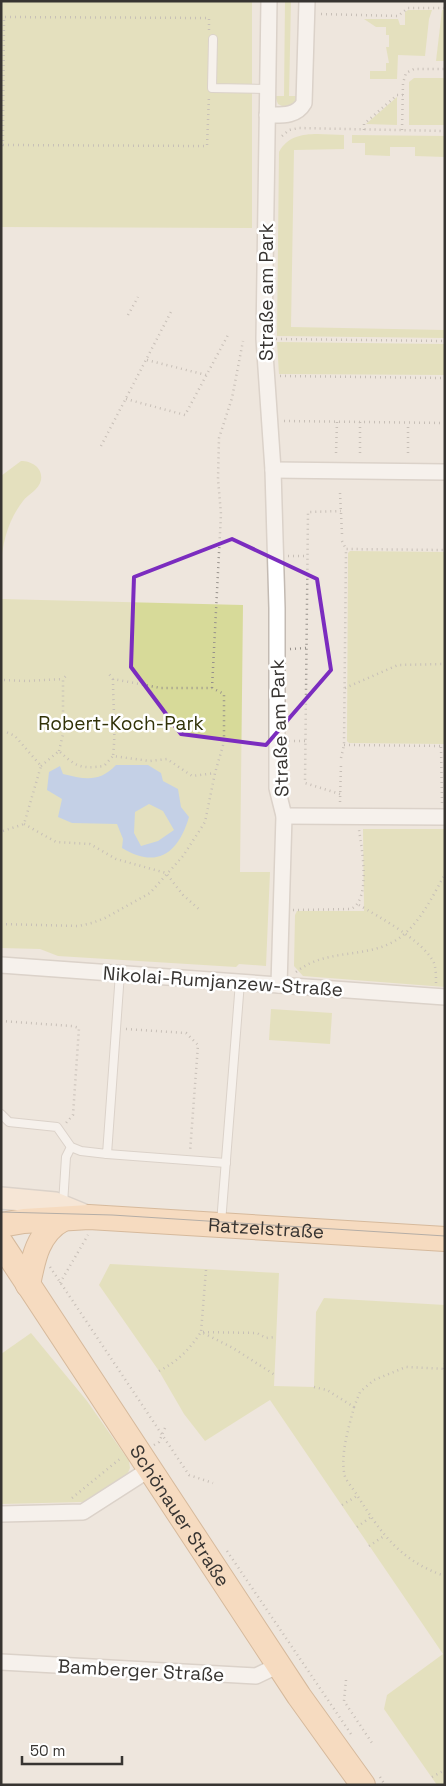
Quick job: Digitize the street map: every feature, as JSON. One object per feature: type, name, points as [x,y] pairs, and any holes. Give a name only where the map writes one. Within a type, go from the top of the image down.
[{"type":"main road","name":"Ratzelstraße","points":[[1,1198],[28,1200],[63,1212],[94,1217],[445,1239]]},
{"type":"main road","name":"Ratzelstraße","points":[[1,1225],[63,1212]]},
{"type":"main road","points":[[28,1285],[38,1245],[63,1212]]},
{"type":"main road","name":"Schönauer Straße","points":[[1,1243],[28,1285],[150,1458],[279,1665],[369,1778]]},
{"type":"street","name":"Straße am Park","points":[[269,1],[264,339],[273,470],[277,608],[277,788],[284,816],[279,985]]},
{"type":"street","points":[[268,114],[290,114],[300,110],[304,103],[307,8]]},
{"type":"street","points":[[273,470],[445,472]]},
{"type":"street","points":[[284,816],[443,810]]},
{"type":"street","name":"Nikolai-Rumjanzew-Straße","points":[[1,965],[279,985],[440,993]]},
{"type":"street","points":[[1,1514],[83,1512],[150,1458]]},
{"type":"street","name":"Bamberger Straße","points":[[1,1662],[256,1676],[279,1665]]},
{"type":"lane","points":[[213,39],[212,88],[268,90]]},
{"type":"lane","points":[[107,1154],[120,974]]},
{"type":"lane","points":[[221,1224],[240,982]]},
{"type":"lane","points":[[1,1114],[10,1122],[54,1127],[60,1130],[71,1148],[81,1151],[226,1163]]},
{"type":"lane","points":[[63,1212],[66,1157],[71,1148]]},
{"type":"path","points":[[307,8],[398,16],[408,8],[445,8]]},
{"type":"path","points":[[212,88],[208,101],[207,146],[3,145],[4,17],[209,18],[208,36],[213,39]]},
{"type":"path","points":[[402,130],[404,78],[410,70],[445,70]]},
{"type":"path","points":[[364,130],[364,124],[397,96],[403,95]]},
{"type":"path","points":[[280,138],[286,132],[296,128],[445,131]]},
{"type":"path","points":[[128,315],[138,296]]},
{"type":"path","points":[[101,446],[172,310]]},
{"type":"path","points":[[126,399],[184,415],[228,334]]},
{"type":"path","points":[[274,339],[445,341]]},
{"type":"path","points":[[212,688],[221,514],[218,479],[219,438],[232,398],[243,341]]},
{"type":"path","points":[[146,360],[206,375]]},
{"type":"path","points":[[276,376],[445,378]]},
{"type":"path","points":[[284,421],[445,423]]},
{"type":"path","points":[[336,453],[337,422]]},
{"type":"path","points":[[360,422],[360,453]]},
{"type":"path","points":[[408,422],[408,453]]},
{"type":"path","points":[[340,493],[342,534]]},
{"type":"path","points":[[340,794],[305,783],[305,741],[308,512],[341,511]]},
{"type":"path","points":[[341,758],[344,745],[346,549],[342,541]]},
{"type":"path","points":[[346,549],[445,550]]},
{"type":"path","points":[[288,556],[307,556]]},
{"type":"path","points":[[292,649],[306,648]]},
{"type":"path","points":[[345,688],[398,665],[445,664]]},
{"type":"path","points":[[1,924],[79,926],[105,918],[150,893],[183,856],[205,822],[215,773],[224,742],[224,694],[212,688],[161,688],[113,679],[108,674]]},
{"type":"path","points":[[4,680],[27,682],[63,679],[67,675]]},
{"type":"path","points":[[24,824],[41,766],[59,751],[64,734],[63,679]]},
{"type":"path","points":[[59,751],[73,764],[85,768],[104,766],[114,756],[116,728],[113,709],[113,679]]},
{"type":"path","points":[[4,731],[15,736],[41,766]]},
{"type":"path","points":[[292,741],[305,741]]},
{"type":"path","points":[[344,745],[445,746]]},
{"type":"path","points":[[440,746],[443,810]]},
{"type":"path","points":[[114,756],[150,761],[167,759],[192,776],[215,773]]},
{"type":"path","points":[[340,802],[341,764]]},
{"type":"path","points":[[4,831],[24,824],[56,842],[90,844],[116,859],[166,873],[183,895],[201,911]]},
{"type":"path","points":[[293,910],[351,909],[358,905],[362,897],[362,859],[358,826]]},
{"type":"path","points":[[296,972],[316,960],[387,944],[403,933],[424,912],[445,874]]},
{"type":"path","points":[[358,905],[403,933],[432,960],[440,993]]},
{"type":"path","points":[[1,1022],[75,1026],[79,1028],[73,1115],[60,1130]]},
{"type":"path","points":[[116,1029],[186,1033],[198,1045],[190,1161]]},
{"type":"path","points":[[60,1283],[94,1217]]},
{"type":"path","points":[[46,1260],[188,1475],[213,1483]]},
{"type":"path","points":[[159,1371],[176,1362],[189,1350],[201,1332],[206,1270]]},
{"type":"path","points":[[201,1332],[257,1333],[266,1338],[276,1337]]},
{"type":"path","points":[[201,1332],[233,1348],[274,1375]]},
{"type":"path","points":[[445,1362],[444,1369],[420,1366],[406,1368],[374,1380],[360,1392],[348,1432],[344,1474],[384,1536],[400,1552],[429,1571],[445,1576]]},
{"type":"path","points":[[314,1387],[327,1390],[354,1408]]},
{"type":"path","points":[[62,1513],[68,1501],[117,1460],[150,1458],[155,1444],[159,1442],[165,1428]]},
{"type":"path","points":[[342,1505],[358,1496]]},
{"type":"path","points":[[357,1526],[371,1517]]},
{"type":"path","points":[[369,1546],[384,1536]]},
{"type":"path","points":[[226,1549],[356,1741]]},
{"type":"path","points":[[346,1680],[344,1701],[372,1742]]},
{"type":"path","points":[[432,1777],[445,1770]]},
{"type":"path","points":[[369,1778],[386,1785]]},
{"type":"highlighted area","points":[[232,539],[317,579],[331,670],[266,745],[181,734],[131,667],[134,577]]},
{"type":"green space","points":[[1,1],[252,1],[252,228],[1,227]]},
{"type":"green space","points":[[285,1],[291,1],[289,96],[298,96],[295,104],[286,108],[278,104],[275,96],[284,96]]},
{"type":"green space","points":[[408,10],[432,10],[429,19],[425,56],[398,55],[397,79],[370,79],[370,71],[386,71],[386,63],[389,63],[386,47],[389,47],[389,35],[386,35],[386,27],[376,27],[364,19],[398,19],[400,25],[405,25],[405,12]]},
{"type":"green space","points":[[442,10],[445,10],[445,61],[436,61]]},
{"type":"green space","points":[[414,78],[445,78],[445,125],[409,125],[409,82]]},
{"type":"green space","points":[[397,97],[397,125],[366,124]]},
{"type":"green space","points":[[308,134],[344,135],[344,149],[294,150],[291,327],[445,330],[445,338],[277,336],[279,152],[291,139],[299,136]]},
{"type":"green space","points":[[352,135],[445,136],[445,157],[415,156],[415,147],[390,147],[390,156],[365,155],[365,143],[352,143]]},
{"type":"green space","points":[[277,342],[445,344],[445,375],[279,374]]},
{"type":"green space","points":[[21,461],[29,462],[36,466],[40,472],[41,480],[38,487],[23,501],[13,516],[4,541],[1,567],[1,476]]},
{"type":"green space","points":[[350,551],[445,552],[445,744],[349,743],[347,741],[348,553]]},
{"type":"green space","name":"Robert-Koch-Park","points":[[1,599],[243,605],[240,872],[270,872],[266,966],[239,964],[236,967],[58,956],[40,949],[1,948]]},
{"type":"green space","points":[[363,829],[445,829],[445,987],[303,976],[294,966],[295,915],[297,911],[364,911]]},
{"type":"green space","points":[[271,1009],[332,1013],[330,1044],[269,1040]]},
{"type":"green space","points":[[110,1264],[279,1273],[274,1386],[314,1387],[316,1312],[324,1298],[445,1305],[445,1785],[437,1785],[384,1709],[387,1695],[443,1654],[270,1400],[205,1441],[184,1414],[159,1371],[99,1285]]},
{"type":"green space","points":[[31,1333],[87,1401],[129,1461],[130,1468],[126,1477],[83,1502],[1,1504],[1,1354]]},
{"type":"water","points":[[116,765],[148,765],[161,773],[163,781],[178,789],[181,807],[189,817],[179,840],[172,849],[156,857],[134,854],[122,848],[123,839],[117,824],[72,823],[58,817],[62,799],[47,790],[49,772],[60,766],[63,774],[91,778],[104,775]],"holes":[[[149,804],[163,811],[174,830],[158,841],[141,846],[134,833],[135,812]]]},
{"type":"tram line","points":[[1,1212],[112,1215],[445,1236]]}]
